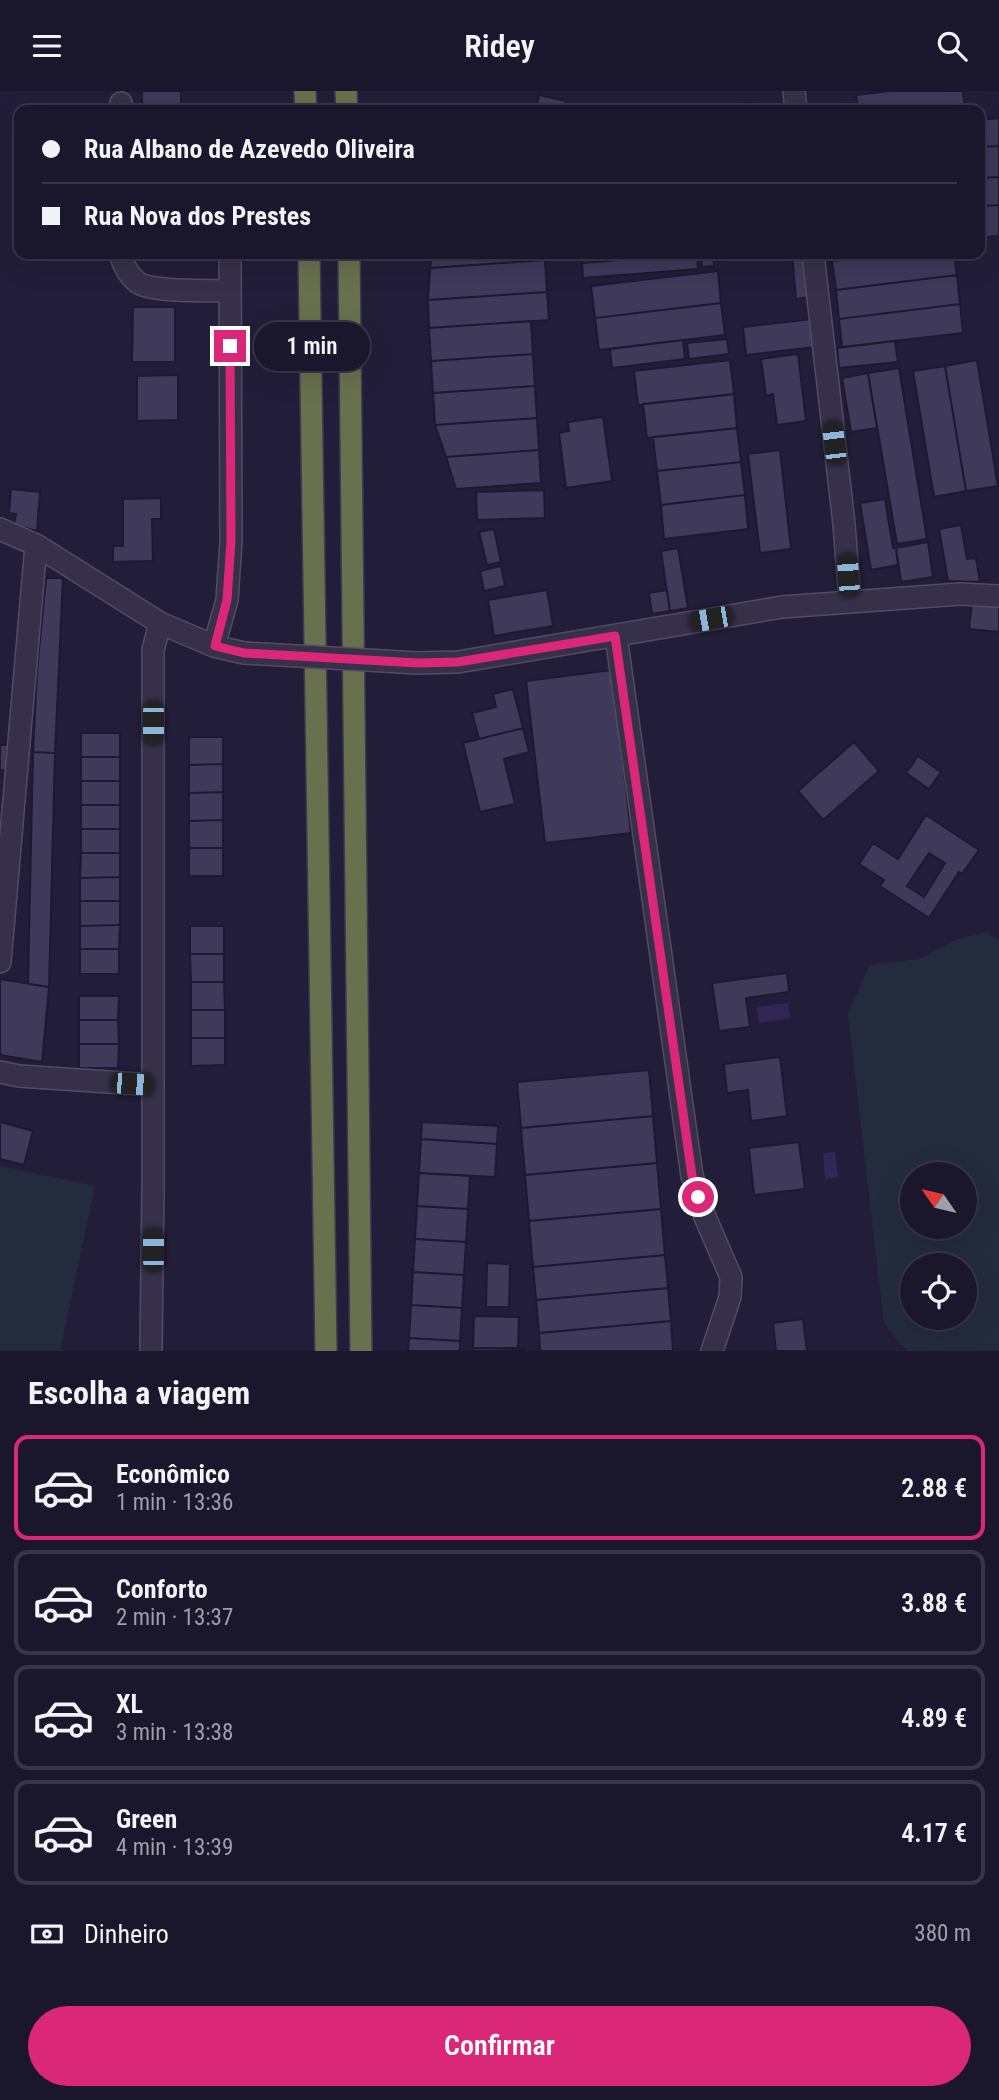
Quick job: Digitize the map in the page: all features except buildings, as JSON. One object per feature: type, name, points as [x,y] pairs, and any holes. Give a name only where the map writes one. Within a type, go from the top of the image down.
[{"type":"highway","points":[[309,259],[326,1351]]},
{"type":"highway","points":[[349,259],[361,1351]]},
{"type":"street","points":[[121,259],[136,281],[149,288],[230,291]]},
{"type":"street","points":[[215,646],[227,600],[231,541],[230,259]]},
{"type":"street","points":[[814,259],[844,524],[850,601]]},
{"type":"street","points":[[0,529],[36,545],[88,575],[160,623],[215,646],[244,653],[418,663],[458,662],[782,607],[960,594],[999,596]]},
{"type":"street","points":[[0,961],[36,545]]},
{"type":"street","points":[[151,1351],[153,650],[160,623]]},
{"type":"street","points":[[615,636],[692,1176],[705,1217],[731,1277],[730,1297],[712,1351]]},
{"type":"street","points":[[0,1072],[19,1076],[153,1085]]},
{"type":"shaded area","points":[[987,932],[999,941],[999,1351],[907,1351],[884,1324],[848,1013],[870,965],[919,959],[957,939]]},
{"type":"shaded area","points":[[788,1003],[790,1018],[759,1023],[757,1007]]},
{"type":"shaded area","points":[[835,1152],[838,1177],[825,1179],[823,1153]]},
{"type":"shaded area","points":[[0,1166],[95,1186],[60,1351],[0,1351]]},
{"type":"route","points":[[230,346],[231,541],[227,600],[215,646],[244,653],[418,663],[458,662],[615,636],[692,1176],[698,1197]]}]
